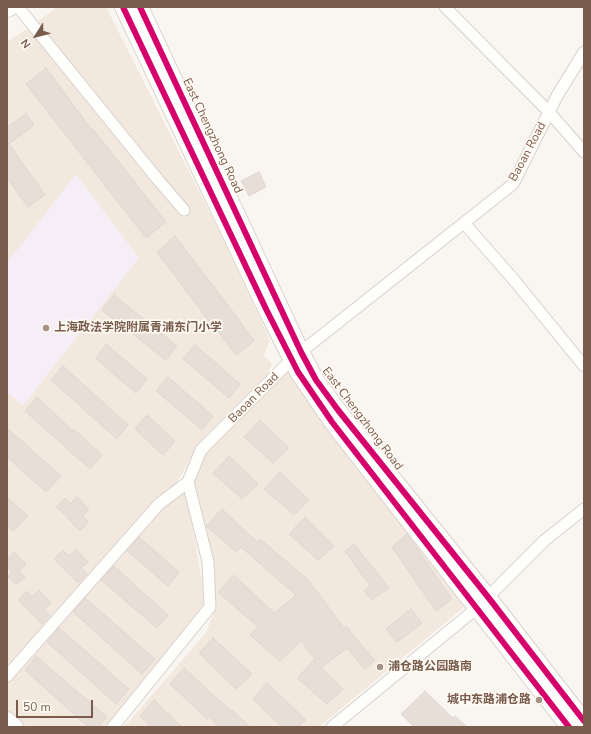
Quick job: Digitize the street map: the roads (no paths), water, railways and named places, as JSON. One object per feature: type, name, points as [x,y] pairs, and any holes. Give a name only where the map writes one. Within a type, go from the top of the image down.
[{"type":"main road","points":[[7,9],[11,7]]},
{"type":"main road","name":"East Chengzhong Road","points":[[123,7],[266,309],[296,356]]},
{"type":"main road","name":"East Chengzhong Road","points":[[140,7],[296,356],[298,372],[332,422],[482,603],[584,721]]},
{"type":"main road","name":"East Chengzhong Road","points":[[482,603],[564,725]]},
{"type":"main road","points":[[7,720],[15,727]]},
{"type":"street","points":[[18,7],[159,182],[184,210]]},
{"type":"street","points":[[445,7],[549,112],[584,152]]},
{"type":"street","name":"Baoan Road","points":[[188,482],[201,450],[296,356],[513,184],[557,96],[584,52]]},
{"type":"street","points":[[464,222],[514,280],[584,366]]},
{"type":"street","points":[[7,676],[159,504],[188,482],[208,562],[210,607],[113,727]]},
{"type":"street","points":[[332,727],[482,603],[545,540],[584,509]]},
{"type":"place","name":"上海政法学院附属青浦东门小学","points":[[46,328]]},
{"type":"place","name":"浦仓路公园路南","points":[[380,667]]},
{"type":"place","name":"城中东路浦仓路","points":[[539,700]]}]
